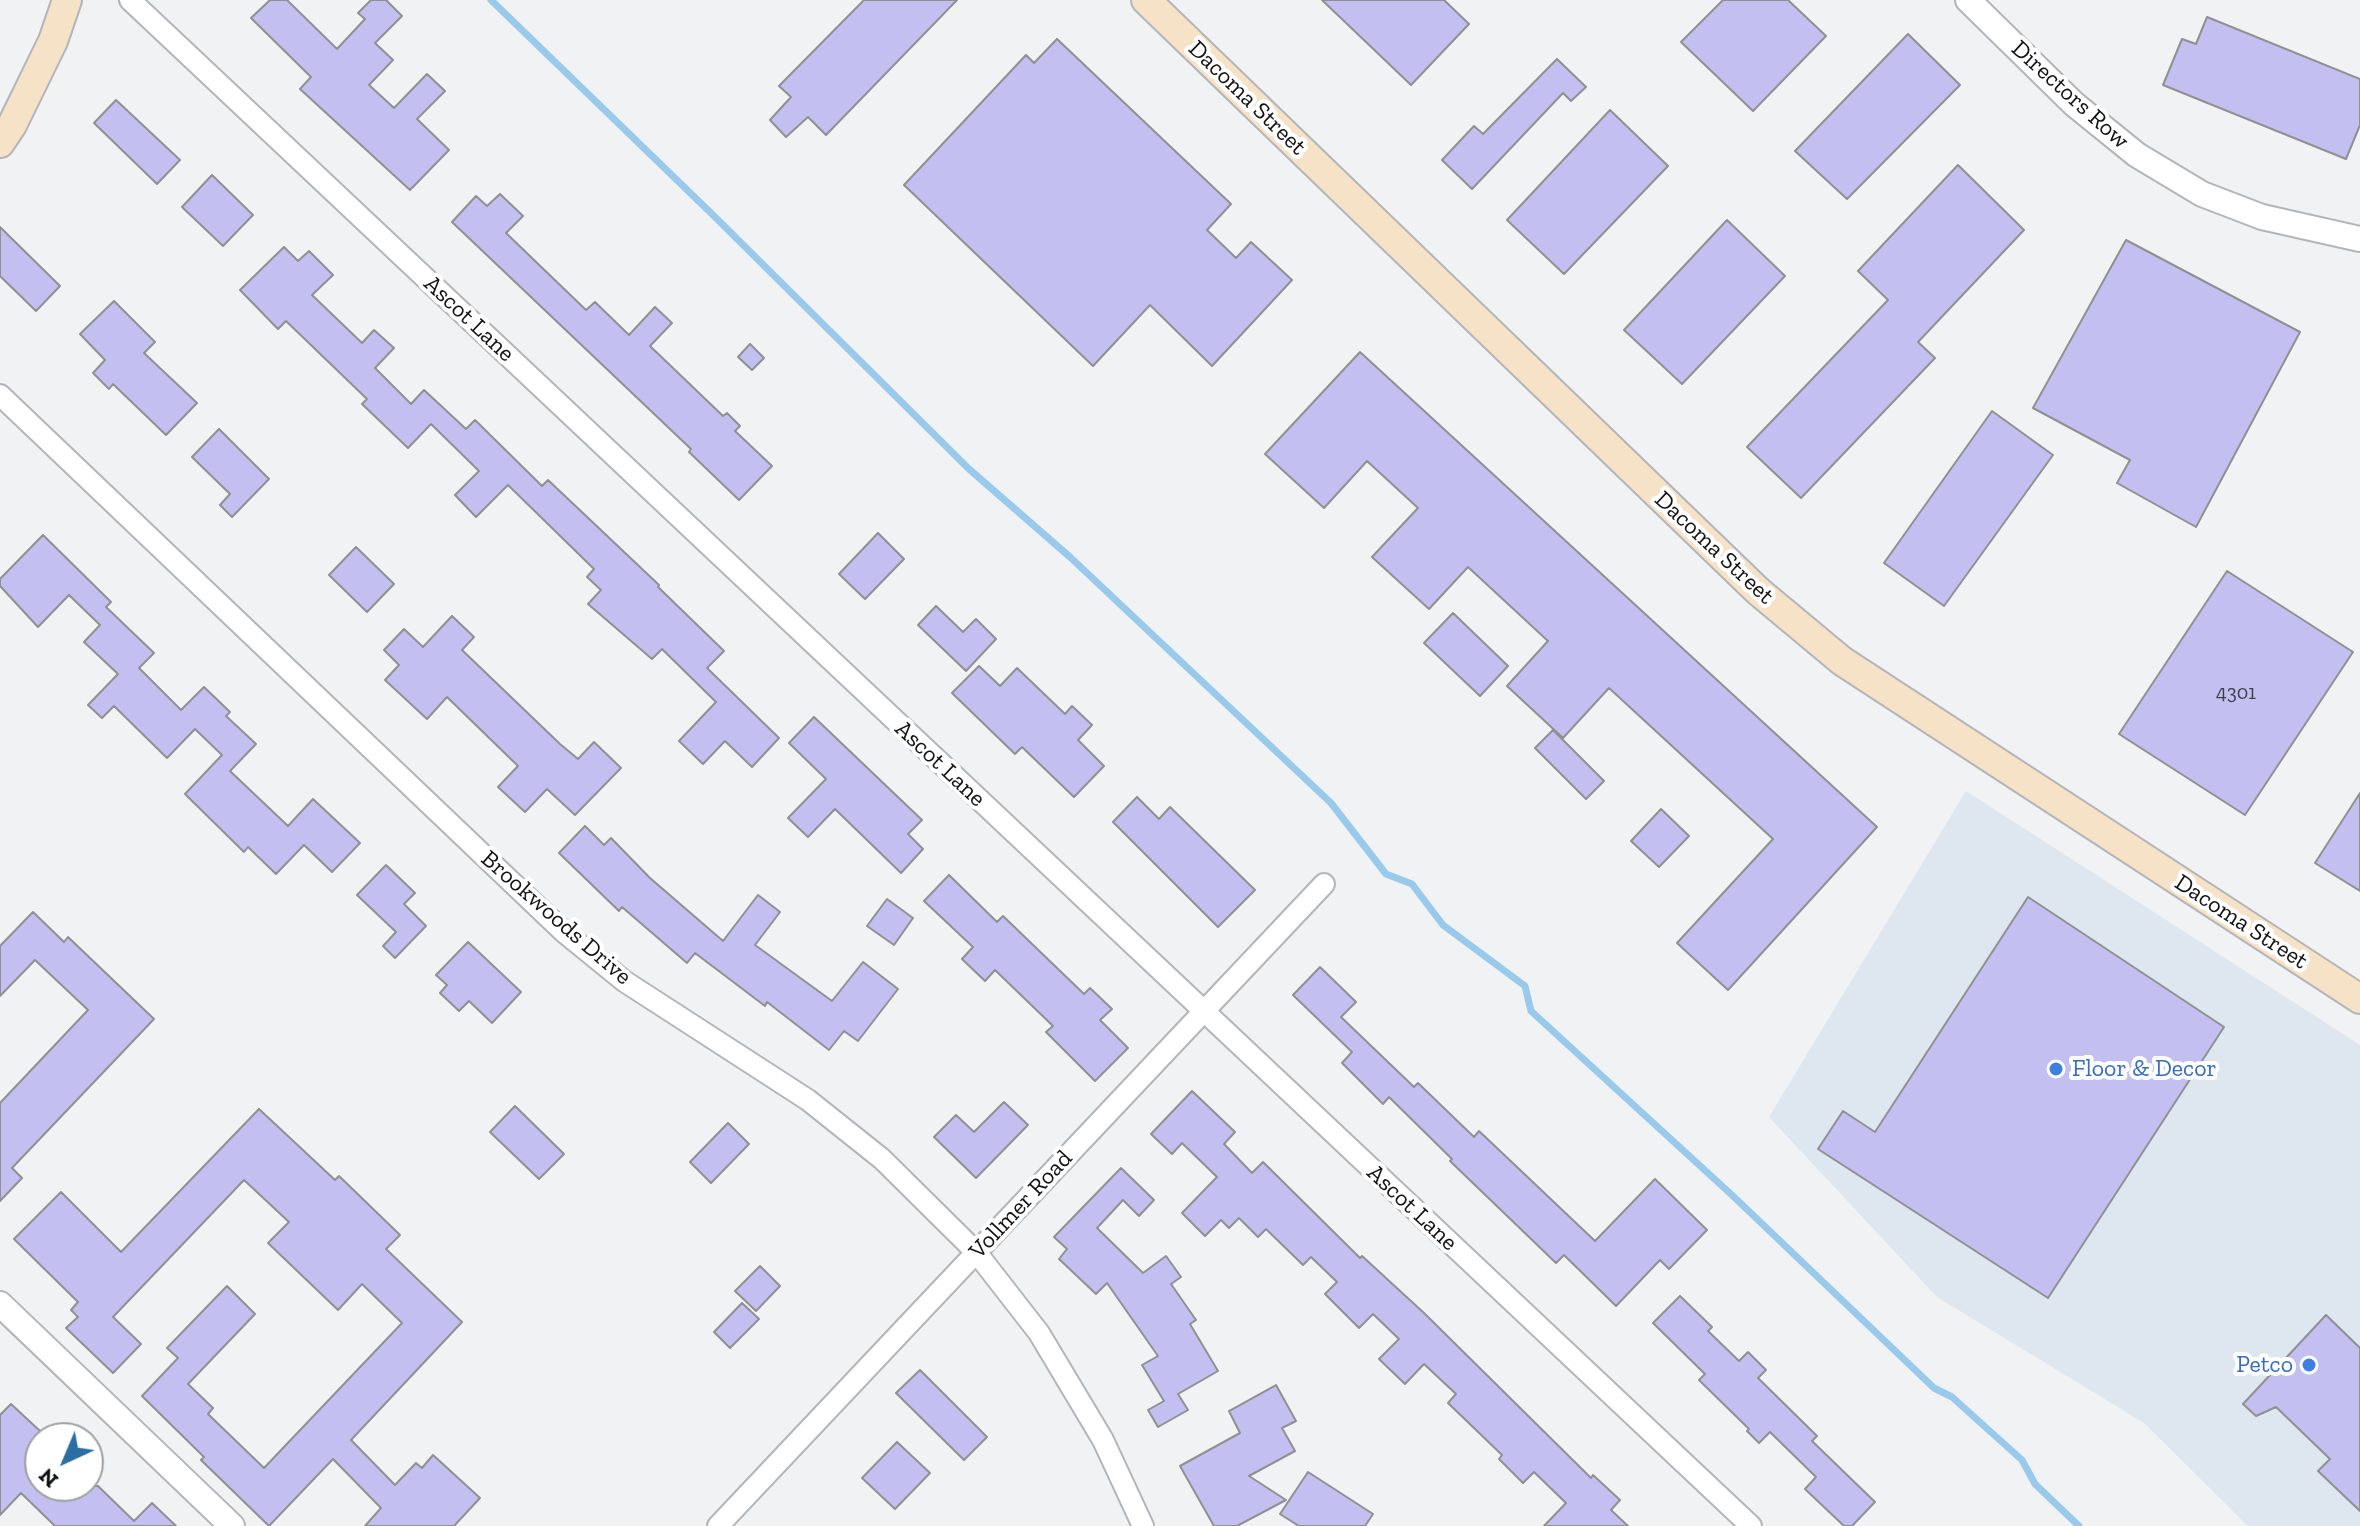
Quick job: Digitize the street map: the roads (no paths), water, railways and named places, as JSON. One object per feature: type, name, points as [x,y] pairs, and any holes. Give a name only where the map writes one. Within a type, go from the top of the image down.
[{"type":"main road","points":[[0,143],[53,41],[67,0]]},
{"type":"main road","name":"Dacoma Street","points":[[1146,0],[1758,591],[1842,661],[2360,999]]},
{"type":"street","name":"Ascot Lane","points":[[130,0],[1751,1526]]},
{"type":"street","name":"Directors Row","points":[[1968,0],[2074,104],[2137,155],[2202,194],[2247,211],[2360,239]]},
{"type":"street","name":"Brookwoods Drive","points":[[0,395],[565,933],[624,981],[808,1100],[882,1159],[976,1252],[1039,1333],[1103,1440],[1143,1526]]},
{"type":"street","name":"Vollmer Road","points":[[718,1526],[1324,884]]},
{"type":"street","points":[[0,1304],[232,1526]]},
{"type":"waterway","points":[[491,0],[969,469],[1070,557],[1331,803],[1386,874],[1412,884],[1443,925],[1525,986],[1531,1011],[1733,1196],[1934,1388],[1952,1397],[2022,1460],[2035,1484],[2079,1526]]},
{"type":"place","name":"Floor & Decor","points":[[2056,1069]]},
{"type":"place","name":"Petco","points":[[2309,1365]]}]
